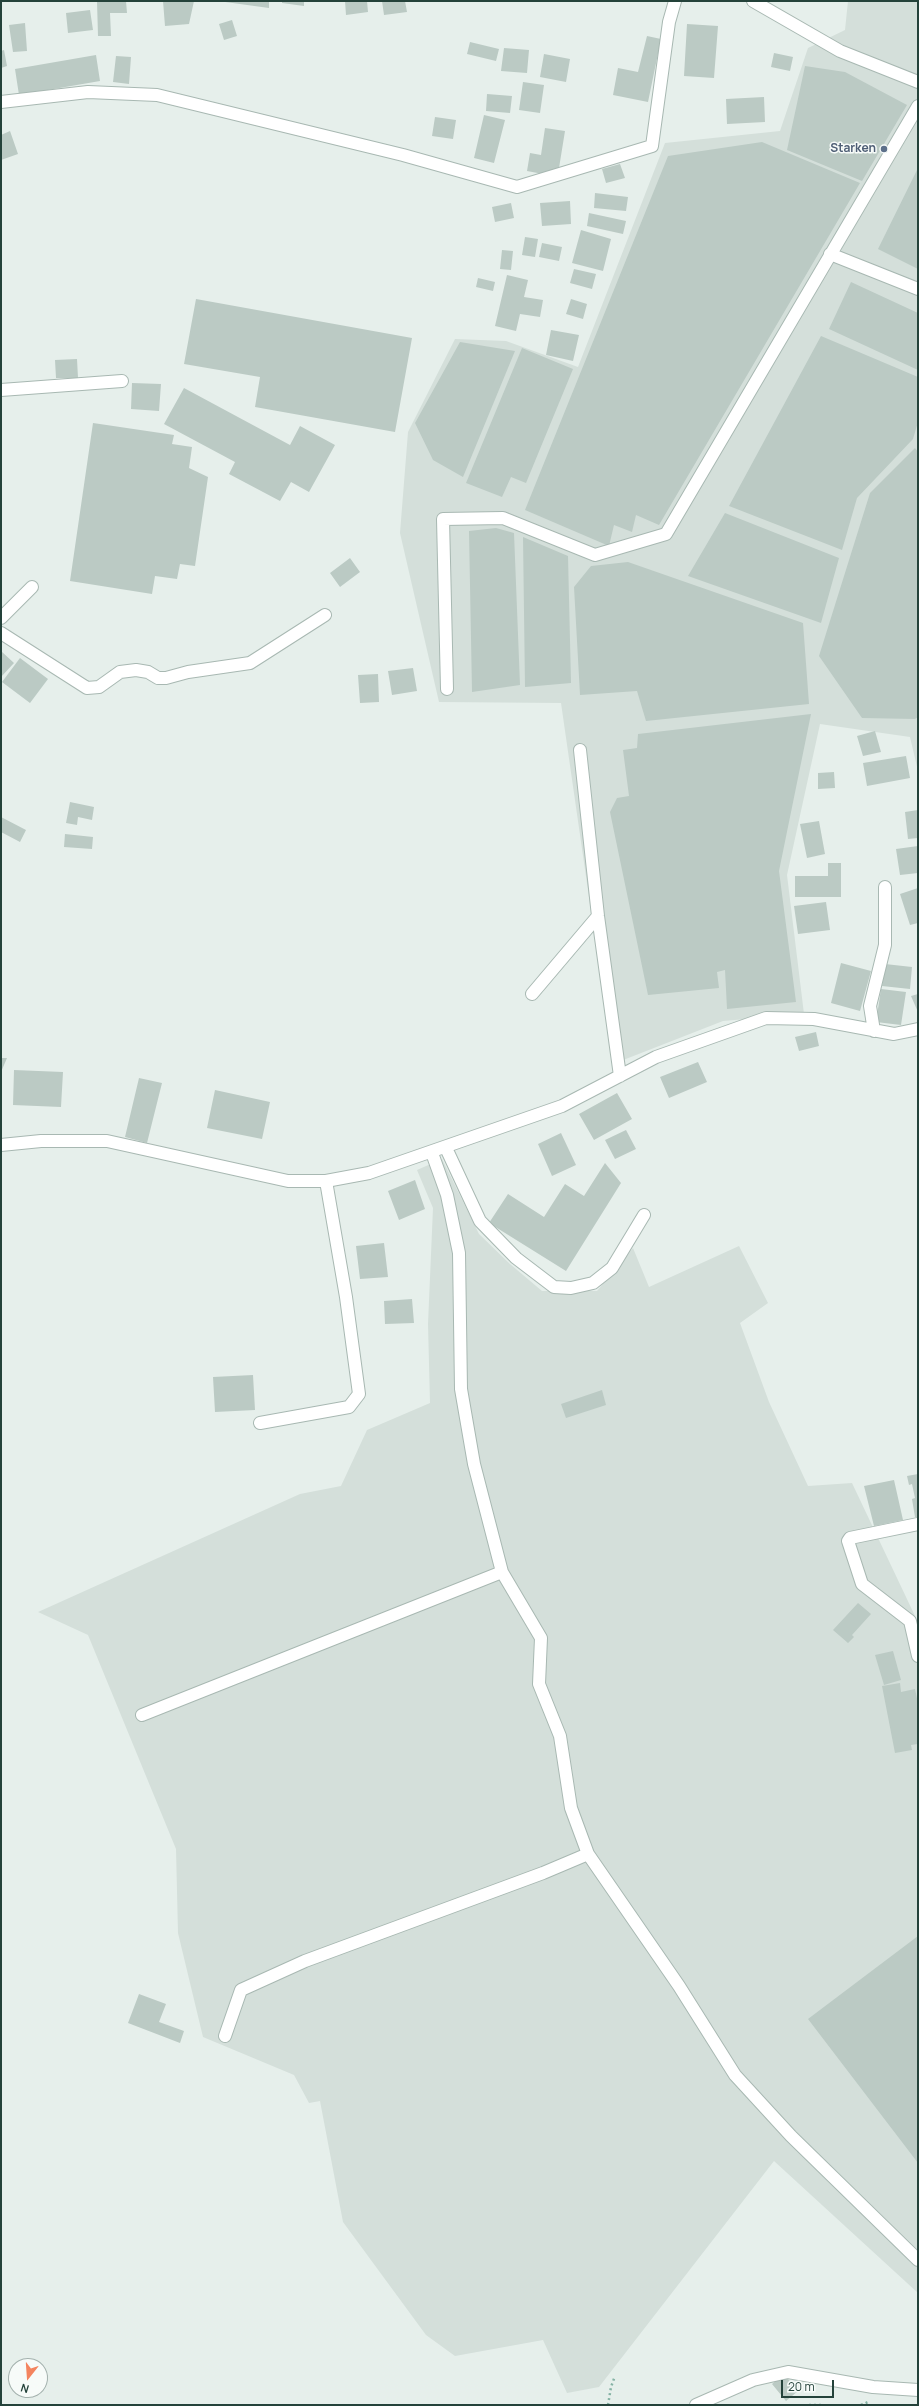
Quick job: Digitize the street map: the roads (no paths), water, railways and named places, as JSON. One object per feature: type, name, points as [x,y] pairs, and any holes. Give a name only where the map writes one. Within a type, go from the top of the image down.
[{"type":"street","points":[[1,102],[88,92],[157,95],[403,156],[517,187],[652,146],[670,22],[675,1]]},
{"type":"street","points":[[753,1],[840,51],[918,82]]},
{"type":"street","points":[[447,689],[442,519],[503,518],[595,555],[666,534],[918,106]]},
{"type":"street","points":[[830,254],[918,289]]},
{"type":"street","points":[[1,390],[122,381]]},
{"type":"street","points":[[1,618],[32,587]]},
{"type":"street","points":[[1,633],[87,688],[99,687],[120,672],[136,670],[148,672],[158,678],[166,678],[188,672],[250,663],[325,615]]},
{"type":"street","points":[[580,750],[598,916],[620,1076]]},
{"type":"street","points":[[874,1031],[870,1006],[885,945],[885,887]]},
{"type":"street","points":[[532,994],[598,916]]},
{"type":"street","points":[[1,1145],[41,1141],[107,1141],[288,1181],[326,1181],[369,1174],[562,1106],[656,1057],[730,1029],[766,1018],[814,1019],[894,1034],[918,1029]]},
{"type":"street","points":[[446,1148],[480,1221],[516,1258],[554,1287],[572,1288],[593,1283],[612,1268],[644,1215]]},
{"type":"street","points":[[432,1153],[447,1196],[459,1253],[461,1389],[474,1464],[502,1572],[540,1638],[539,1684],[560,1736],[571,1808],[588,1854],[679,1986],[735,2075],[791,2136],[918,2260]]},
{"type":"street","points":[[260,1424],[349,1407],[359,1394],[346,1297],[326,1181]]},
{"type":"street","points":[[918,1524],[850,1538],[848,1541],[862,1584],[914,1620],[918,1656]]},
{"type":"street","points":[[142,1715],[502,1572]]},
{"type":"street","points":[[225,2036],[241,1990],[319,1956],[543,1873],[588,1854]]},
{"type":"street","points":[[696,2405],[753,2380],[788,2372],[873,2387],[918,2390]]},
{"type":"place","name":"Starken","points":[[884,149]]}]
